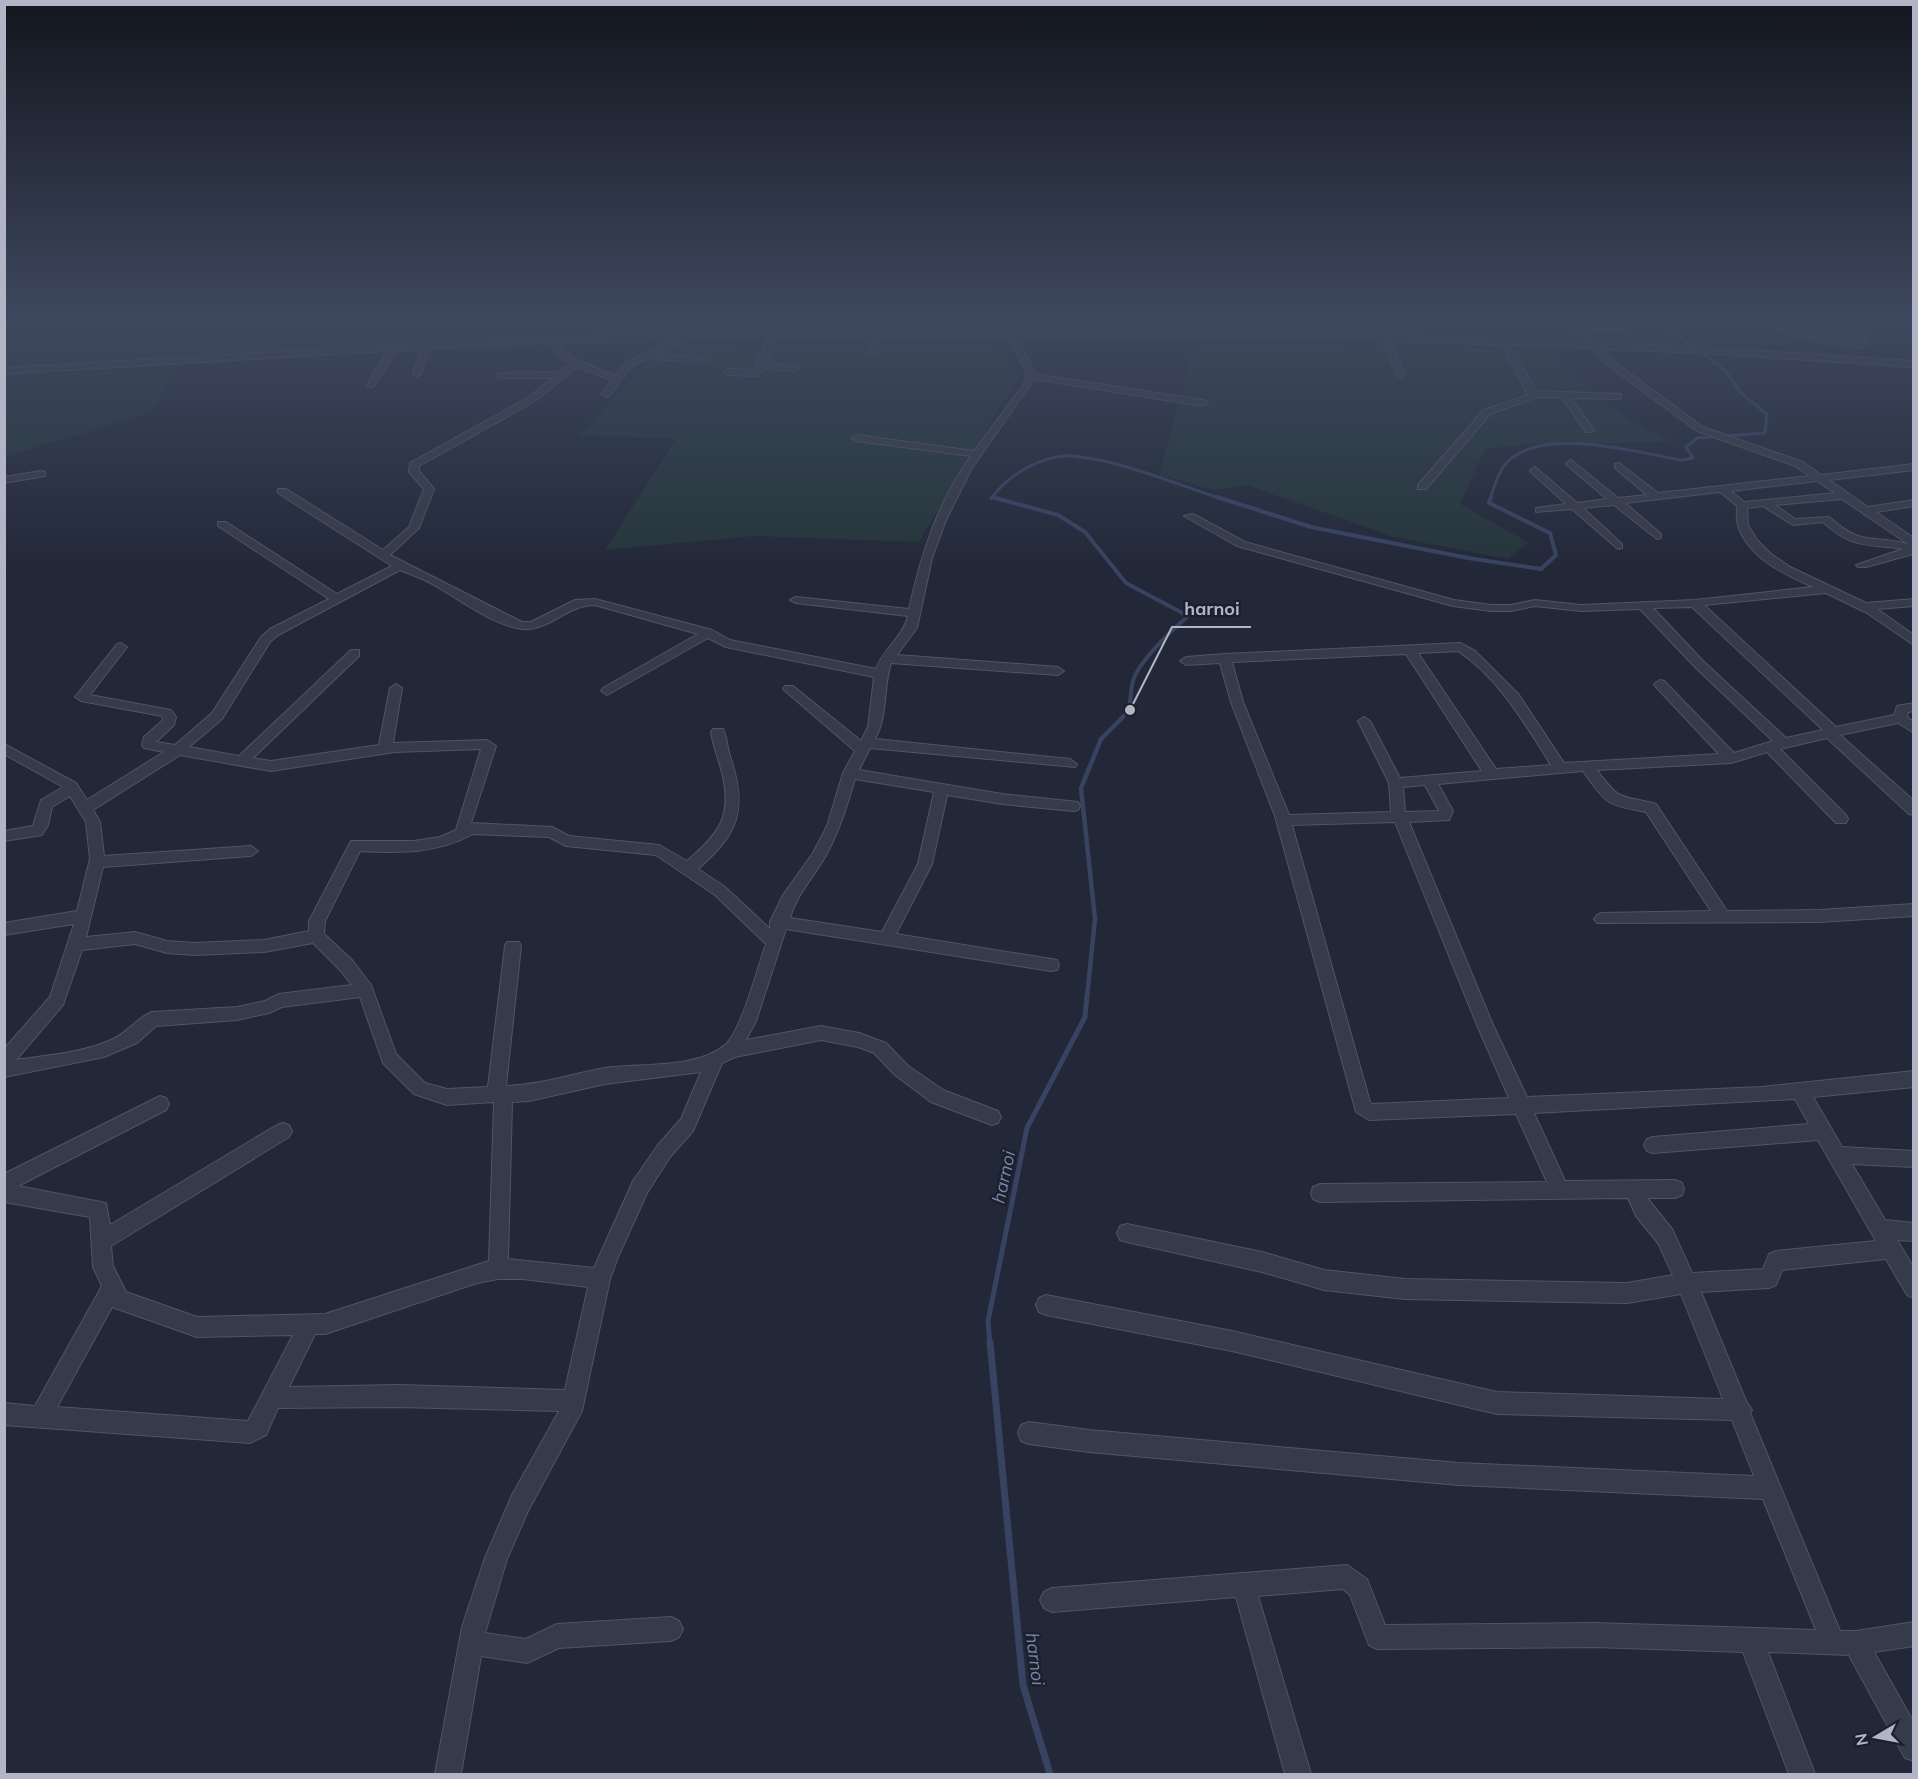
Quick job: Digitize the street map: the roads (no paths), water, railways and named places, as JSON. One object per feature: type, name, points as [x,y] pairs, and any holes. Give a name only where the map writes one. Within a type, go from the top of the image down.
[{"type":"street","points":[[385,554],[414,528],[429,489],[414,472],[414,465],[521,405]]},
{"type":"street","points":[[732,1050],[748,1021],[778,922],[788,899],[818,856],[834,826],[850,773],[875,727],[880,674],[888,658],[911,628],[926,558],[958,484],[976,454],[1014,405]]},
{"type":"street","points":[[1422,487],[1487,412],[1508,405]]},
{"type":"street","points":[[1572,405],[1589,430]]},
{"type":"street","points":[[1668,405],[1710,434],[1799,464],[1847,495],[1912,545]]},
{"type":"street","points":[[857,438],[976,454]]},
{"type":"street","points":[[1571,464],[1657,536]]},
{"type":"street","points":[[1619,466],[1656,496]]},
{"type":"street","points":[[1540,510],[1914,467]]},
{"type":"street","points":[[1535,470],[1618,546]]},
{"type":"street","points":[[4,480],[41,474]]},
{"type":"street","points":[[1722,489],[1742,505],[1847,495]]},
{"type":"street","points":[[282,491],[385,554],[400,566],[435,581],[506,621],[521,626],[543,622],[585,601],[708,633],[726,643],[880,674]]},
{"type":"street","points":[[1765,502],[1793,522],[1825,519],[1836,529],[1862,543],[1887,542],[1912,545]]},
{"type":"street","points":[[1867,510],[1914,503]]},
{"type":"street","points":[[1742,505],[1740,518],[1746,532],[1764,554],[1795,575],[1864,607],[1914,641]]},
{"type":"street","points":[[1189,516],[1240,544],[1453,603],[1511,608],[1535,603],[1581,608],[1644,606],[1826,590]]},
{"type":"street","points":[[222,524],[337,599]]},
{"type":"street","points":[[1862,565],[1910,552],[1912,545]]},
{"type":"street","points":[[86,807],[176,751],[217,716],[244,678],[265,639],[400,566]]},
{"type":"street","points":[[796,600],[916,613]]},
{"type":"street","points":[[1864,607],[1914,602]]},
{"type":"street","points":[[1695,603],[1914,810]]},
{"type":"street","points":[[1644,606],[1700,665],[1783,743]]},
{"type":"street","points":[[607,691],[708,633]]},
{"type":"street","points":[[121,647],[81,697],[166,713],[170,717],[169,722],[149,740],[149,745],[271,766],[385,748],[487,744],[489,746],[462,828],[552,831],[566,841],[659,850],[720,891],[773,941]]},
{"type":"street","points":[[1186,661],[1460,647],[1471,654],[1515,698],[1560,768]]},
{"type":"street","points":[[1410,650],[1493,776]]},
{"type":"street","points":[[242,761],[355,652]]},
{"type":"street","points":[[888,658],[1058,671]]},
{"type":"street","points":[[1225,658],[1237,702],[1283,820],[1362,1106],[1369,1112],[1800,1092],[1914,1079]]},
{"type":"street","points":[[1660,684],[1731,758]]},
{"type":"street","points":[[385,748],[396,688]]},
{"type":"street","points":[[789,689],[865,746],[1070,764]]},
{"type":"street","points":[[1900,718],[1902,709],[1914,707]]},
{"type":"street","points":[[1396,783],[1493,776],[1560,768],[1731,758],[1769,746],[1900,718],[1914,729]]},
{"type":"street","points":[[1364,721],[1396,783],[1400,818],[1485,1025],[1560,1190]]},
{"type":"street","points":[[687,870],[718,843],[730,821],[736,795],[718,732]]},
{"type":"street","points":[[1769,746],[1841,819]]},
{"type":"street","points":[[4,748],[72,788],[86,807],[93,822],[96,861],[84,916],[57,1000],[4,1062]]},
{"type":"street","points":[[1587,766],[1608,795],[1616,801],[1651,808],[1723,917]]},
{"type":"street","points":[[850,773],[1002,799],[1073,806]]},
{"type":"street","points":[[1283,820],[1444,816],[1446,811],[1430,781]]},
{"type":"street","points":[[4,836],[37,831],[41,825],[46,804],[72,788]]},
{"type":"street","points":[[886,939],[925,864],[942,788]]},
{"type":"street","points":[[468,830],[439,842],[411,848],[354,847],[317,921],[316,936],[346,965],[364,990],[378,1020],[389,1058],[420,1089],[447,1097],[529,1093],[649,1069],[695,1067],[732,1050],[821,1033],[859,1040],[880,1048],[901,1070],[937,1096],[992,1117]]},
{"type":"street","points":[[96,861],[251,851]]},
{"type":"street","points":[[1602,919],[1914,910]]},
{"type":"street","points":[[4,929],[84,916]]},
{"type":"street","points":[[778,922],[1051,965]]},
{"type":"street","points":[[75,944],[135,938],[167,947],[195,949],[264,946],[316,936]]},
{"type":"street","points":[[498,1269],[500,1095],[513,946]]},
{"type":"street","points":[[4,1070],[69,1058],[120,1044],[152,1019],[198,1018],[274,1005],[279,1001],[364,990]]},
{"type":"street","points":[[448,1774],[471,1643],[496,1558],[520,1503],[572,1411],[600,1279],[640,1187],[664,1151],[687,1125],[716,1058]]},
{"type":"street","points":[[1800,1092],[1914,1288]]},
{"type":"street","points":[[4,1184],[160,1104]]},
{"type":"street","points":[[101,1241],[283,1131]]},
{"type":"street","points":[[1653,1145],[1823,1131]]},
{"type":"street","points":[[1837,1155],[1914,1159]]},
{"type":"street","points":[[1320,1193],[1675,1189]]},
{"type":"street","points":[[1634,1190],[1643,1210],[1665,1236],[1687,1283],[1772,1488],[1844,1643],[1914,1749]]},
{"type":"street","points":[[4,1193],[99,1209],[103,1267],[119,1300],[197,1327],[325,1324],[477,1273],[498,1269],[600,1279]]},
{"type":"street","points":[[1880,1229],[1914,1232]]},
{"type":"street","points":[[1127,1233],[1262,1262],[1324,1280],[1405,1288],[1628,1293],[1687,1283],[1769,1278],[1776,1261],[1891,1249]]},
{"type":"street","points":[[41,1415],[112,1287]]},
{"type":"street","points":[[1046,1305],[1232,1341],[1497,1403],[1741,1410]]},
{"type":"street","points":[[4,1414],[250,1432],[258,1427],[309,1325]]},
{"type":"street","points":[[273,1398],[398,1396],[574,1401]]},
{"type":"street","points":[[1029,1433],[1089,1441],[1459,1474],[1772,1488]]},
{"type":"street","points":[[1052,1599],[1347,1578],[1359,1587],[1377,1637],[1595,1635],[1844,1643],[1914,1634]]},
{"type":"street","points":[[1245,1586],[1298,1774]]},
{"type":"street","points":[[471,1643],[527,1651],[557,1636],[671,1629]]},
{"type":"street","points":[[1751,1640],[1802,1774]]},
{"type":"waterway","name":"harnoi","points":[[1490,499],[1504,466],[1512,458],[1528,449],[1571,443],[1618,448],[1681,460],[1693,458],[1686,447],[1697,438],[1765,433],[1767,414],[1756,405]]},
{"type":"waterway","name":"harnoi","points":[[992,497],[1007,481],[1028,467],[1051,458],[1074,456],[1130,468],[1222,499]]},
{"type":"waterway","name":"harnoi","points":[[992,497],[1058,515],[1085,532],[1126,583],[1188,616],[1157,646],[1136,673],[1128,710],[1101,739],[1081,788],[1095,919],[1087,997]]},
{"type":"waterway","name":"harnoi","points":[[1217,497],[1311,527],[1468,558],[1541,569],[1556,555],[1550,533],[1489,503],[1491,497]]},
{"type":"waterway","name":"harnoi","points":[[990,1344],[988,1321],[1027,1128],[1085,1017],[1087,995]]},
{"type":"waterway","name":"harnoi","points":[[990,1342],[1023,1685],[1050,1774]]},
{"type":"place","name":"harnoi","points":[[1130,710]]}]
